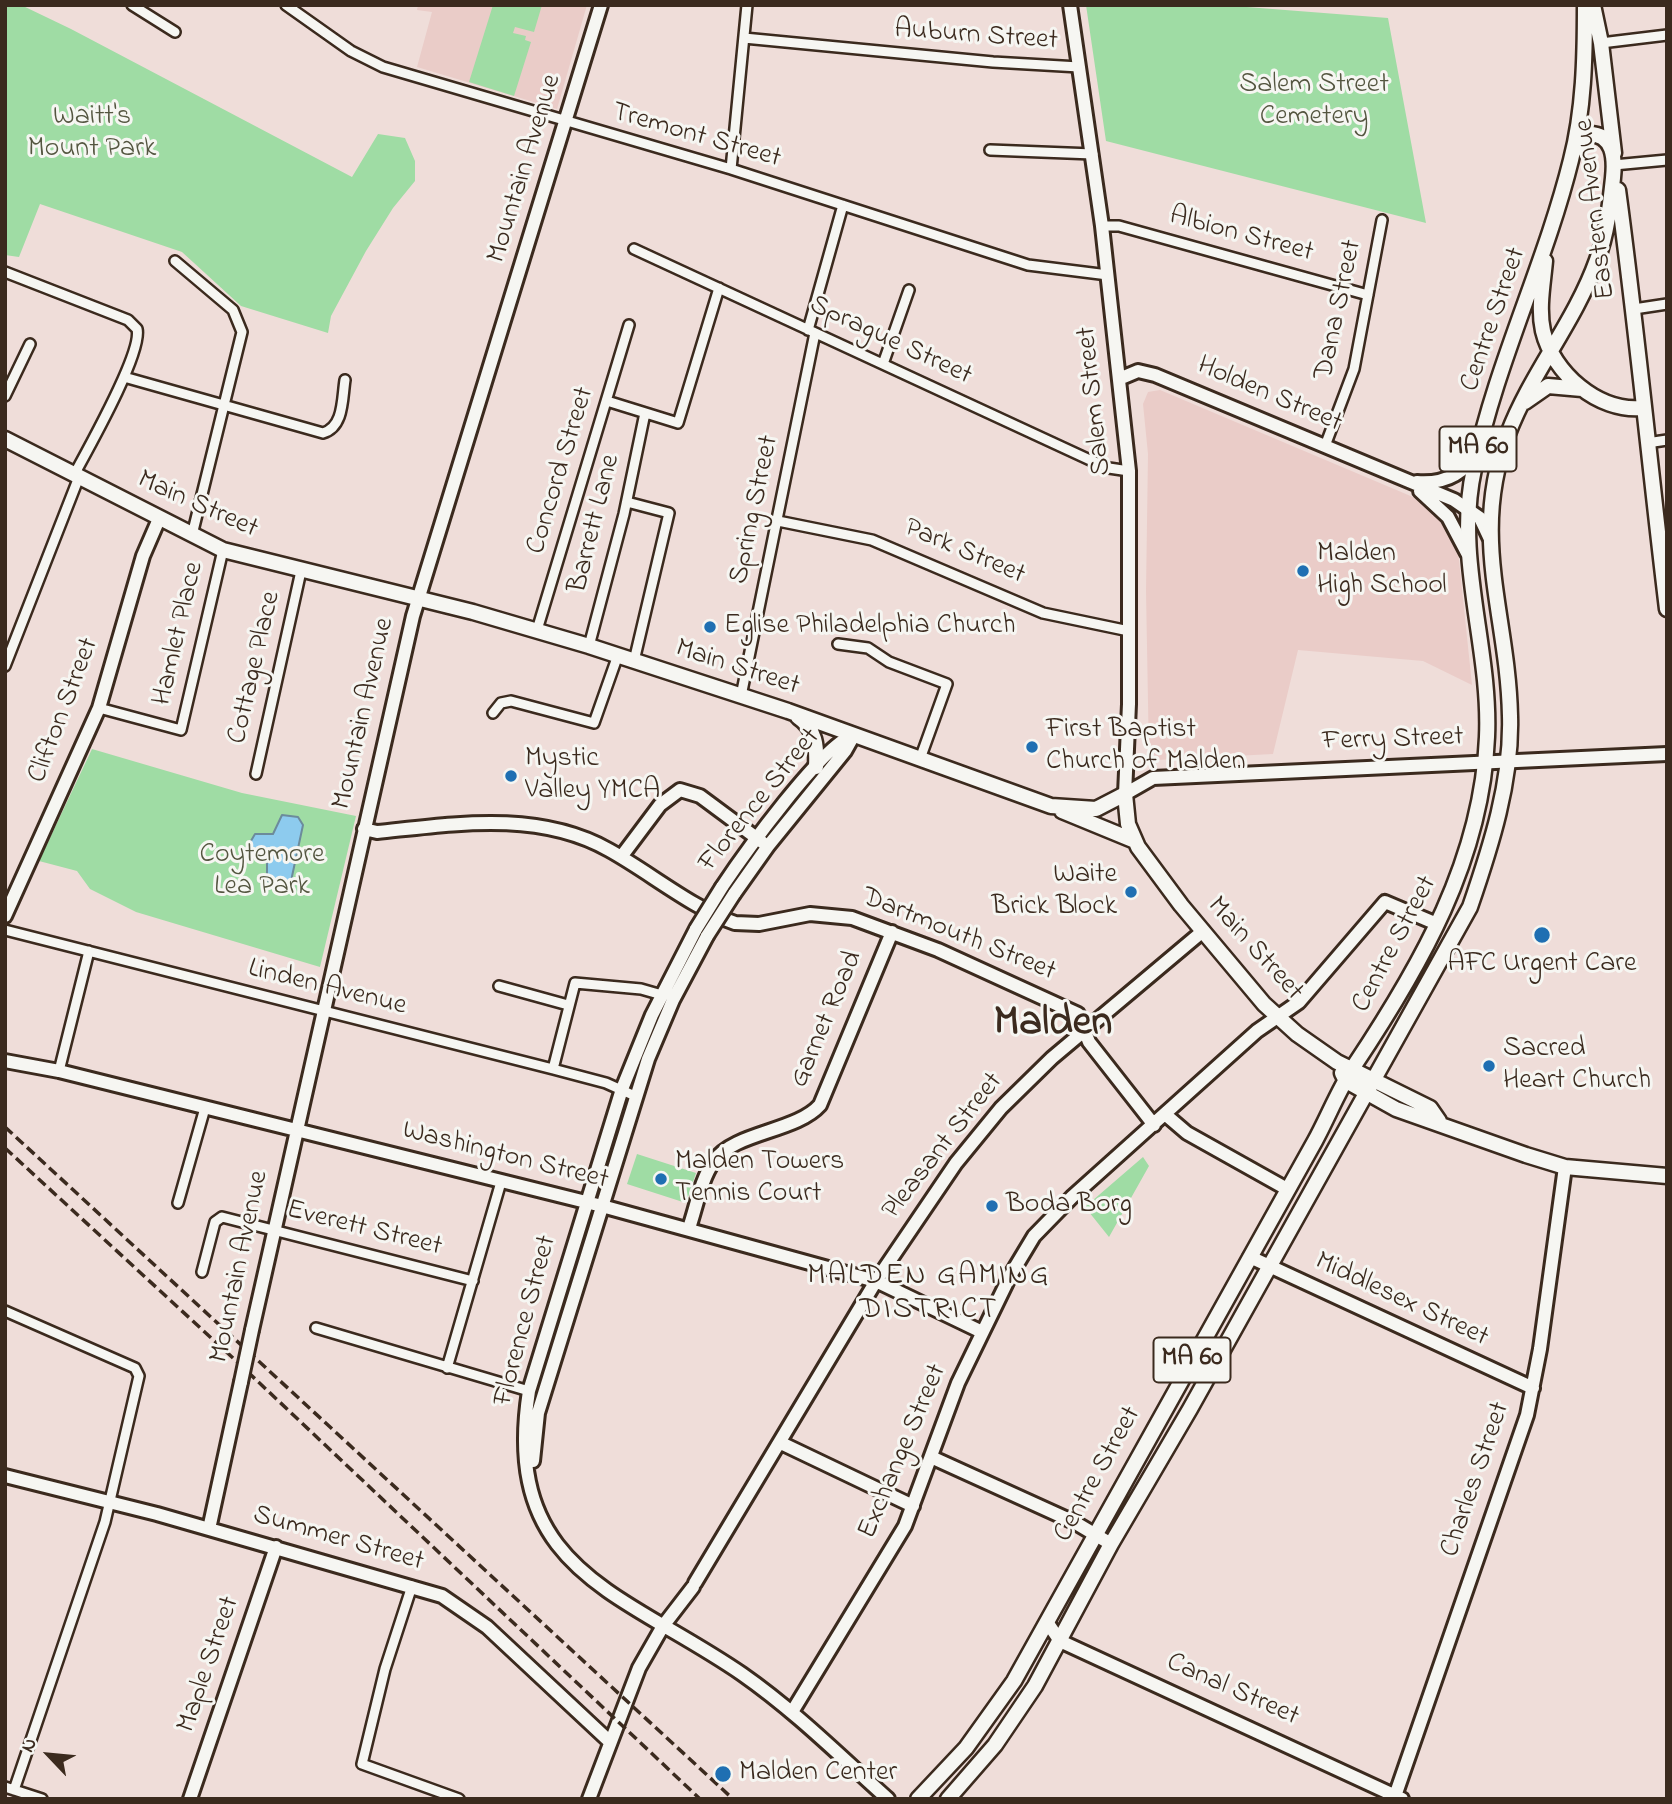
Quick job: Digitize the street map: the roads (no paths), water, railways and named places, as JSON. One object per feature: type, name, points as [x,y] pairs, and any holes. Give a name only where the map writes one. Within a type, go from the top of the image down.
[{"type":"main road","name":"Centre Street","points":[[918,1799],[946,1771],[988,1720],[1047,1622],[1350,1075],[1382,1025],[1437,924],[1468,851],[1479,805],[1485,762],[1486,704],[1469,557],[1469,508],[1481,441],[1571,161],[1584,72],[1585,5]]},
{"type":"main road","name":"Eastern Avenue","points":[[1592,5],[1601,44],[1634,309],[1642,408],[1667,609]]},
{"type":"main road","points":[[1571,161],[1581,140],[1593,133],[1610,146],[1614,165]]},
{"type":"main road","name":"Centre Street","points":[[948,1799],[1012,1723],[1060,1641],[1111,1544],[1190,1409],[1470,907],[1494,834],[1507,760],[1509,697],[1489,537],[1494,484],[1518,407],[1597,260],[1610,209],[1614,165]]},
{"type":"main road","name":"Eastern Avenue","points":[[1547,241],[1541,309],[1543,329],[1551,349],[1582,389],[1622,408],[1642,408]]},
{"type":"main road","points":[[1518,407],[1548,386],[1582,389]]},
{"type":"main road","name":"Main Street","points":[[5,439],[223,550],[418,598],[589,646],[788,711],[1052,806],[1089,810],[1125,794],[1127,819],[1135,841],[1203,932],[1278,1017],[1337,1062],[1366,1093],[1423,1121],[1439,1121],[1565,1167],[1667,1176]]},
{"type":"main road","points":[[788,711],[810,729],[816,741],[816,767]]},
{"type":"main road","points":[[1052,806],[1096,827],[1135,841]]},
{"type":"main road","name":"Main Street","points":[[1350,1075],[1374,1079],[1430,1108],[1439,1121]]},
{"type":"street","points":[[132,5],[175,32]]},
{"type":"street","name":"Tremont Street","points":[[286,5],[317,29],[376,64],[566,123],[731,169],[1028,265],[1108,275]]},
{"type":"street","name":"Mountain Avenue","points":[[209,1529],[296,1130],[418,598],[601,5]]},
{"type":"street","points":[[731,169],[747,5]]},
{"type":"street","name":"Salem Street","points":[[1070,5],[1093,154],[1129,471],[1125,794]]},
{"type":"street","points":[[1601,44],[1667,34]]},
{"type":"street","name":"Auburn Street","points":[[744,38],[968,60],[1079,67]]},
{"type":"street","points":[[990,150],[1093,154]]},
{"type":"street","points":[[1614,165],[1667,159]]},
{"type":"street","name":"Spring Street","points":[[741,695],[778,521],[812,331],[843,205]]},
{"type":"street","name":"Dana Street","points":[[1325,446],[1354,369],[1381,220]]},
{"type":"street","name":"Albion Street","points":[[1102,226],[1119,226],[1368,295]]},
{"type":"street","name":"Sprague Street","points":[[634,249],[1109,468],[1129,471]]},
{"type":"street","points":[[175,261],[229,307],[240,323],[241,347],[192,535]]},
{"type":"street","points":[[5,272],[135,324],[139,339],[77,476],[5,666]]},
{"type":"street","points":[[607,401],[678,423],[719,288]]},
{"type":"street","points":[[883,364],[909,290]]},
{"type":"street","points":[[1634,309],[1667,304]]},
{"type":"street","name":"Concord Street","points":[[537,630],[629,325]]},
{"type":"street","points":[[5,396],[30,344]]},
{"type":"street","name":"Holden Street","points":[[1119,379],[1138,371],[1156,375],[1469,508]]},
{"type":"street","points":[[124,377],[323,433],[330,431],[338,422],[345,380]]},
{"type":"street","name":"Barrett Lane","points":[[589,646],[627,502],[645,414]]},
{"type":"street","points":[[1647,443],[1667,440]]},
{"type":"street","points":[[1399,478],[1424,482],[1454,476],[1467,466],[1481,441]]},
{"type":"street","name":"Holden Street","points":[[1399,478],[1423,493],[1445,512],[1469,557]]},
{"type":"street","points":[[627,502],[670,513],[634,661]]},
{"type":"street","points":[[1469,508],[1483,523],[1489,537]]},
{"type":"street","name":"Clifton Street","points":[[5,916],[99,708],[142,556],[159,519]]},
{"type":"street","name":"Park Street","points":[[778,521],[872,540],[1043,612],[1129,631]]},
{"type":"street","name":"Hamlet Place","points":[[99,708],[181,730],[223,550]]},
{"type":"street","name":"Cottage Place","points":[[256,774],[301,571]]},
{"type":"street","points":[[838,644],[873,650],[890,662],[947,684],[920,759]]},
{"type":"street","points":[[493,713],[501,703],[511,701],[594,723],[618,656]]},
{"type":"street","name":"Florence Street","points":[[541,1514],[533,1469],[533,1437],[635,1096],[660,1028],[722,887],[756,839],[838,741],[854,735]]},
{"type":"street","name":"Florence Street","points":[[854,735],[845,751],[768,846],[734,894],[701,932],[662,995],[622,1089],[540,1352],[525,1418],[525,1461],[530,1492],[541,1514],[559,1546],[585,1576],[743,1675],[792,1712],[888,1799]]},
{"type":"street","name":"Ferry Street","points":[[1125,794],[1153,778],[1667,754]]},
{"type":"street","points":[[621,857],[660,805],[680,790],[700,796],[768,846]]},
{"type":"street","name":"Dartmouth Street","points":[[364,829],[377,832],[514,822],[575,834],[621,857],[735,923],[750,925],[825,914],[852,918],[892,932],[1067,1008],[1078,1014],[1084,1030]]},
{"type":"street","name":"Exchange Street","points":[[792,1712],[896,1543],[913,1506],[951,1398],[1017,1263],[1044,1224],[1257,1031],[1314,986],[1385,902],[1437,924]]},
{"type":"street","name":"Linden Avenue","points":[[5,929],[553,1069],[622,1089],[635,1096]]},
{"type":"street","name":"Garnet Road","points":[[689,1228],[714,1161],[725,1151],[810,1113],[822,1102],[892,932]]},
{"type":"street","name":"Pleasant Street","points":[[589,1799],[639,1668],[663,1626],[694,1585],[919,1212],[973,1141],[1014,1094],[1084,1030],[1203,932]]},
{"type":"street","points":[[59,1071],[89,951]]},
{"type":"street","points":[[553,1069],[576,983],[641,989],[662,995]]},
{"type":"street","points":[[499,985],[568,1005]]},
{"type":"street","points":[[1084,1030],[1089,1042],[1154,1125]]},
{"type":"street","name":"Washington Street","points":[[5,1060],[59,1071],[689,1228],[876,1281],[982,1332]]},
{"type":"street","points":[[178,1203],[205,1108]]},
{"type":"street","points":[[1166,1115],[1187,1133],[1287,1189]]},
{"type":"street","name":"Charles Street","points":[[1397,1797],[1515,1452],[1533,1388],[1565,1167]]},
{"type":"street","points":[[447,1368],[501,1182]]},
{"type":"street","name":"Everett Street","points":[[202,1272],[219,1218],[473,1281]]},
{"type":"street","name":"Middlesex Street","points":[[1250,1257],[1533,1388]]},
{"type":"street","points":[[5,1311],[138,1371],[109,1502],[10,1788],[42,1799]]},
{"type":"street","points":[[316,1328],[529,1391]]},
{"type":"street","points":[[540,1352],[557,1357]]},
{"type":"street","points":[[781,1443],[913,1506]]},
{"type":"street","points":[[931,1457],[1111,1544]]},
{"type":"street","name":"Summer Street","points":[[5,1476],[276,1547],[442,1596],[465,1610],[608,1745]]},
{"type":"street","name":"Maple Street","points":[[190,1799],[276,1547]]},
{"type":"street","points":[[412,1586],[384,1669],[362,1764],[459,1799]]},
{"type":"street","points":[[1047,1622],[1060,1641]]},
{"type":"street","name":"Canal Street","points":[[1060,1641],[1397,1797]]},
{"type":"water","points":[[282,815],[298,817],[303,825],[291,881],[283,886],[267,881],[267,860],[252,854],[248,846],[255,834],[273,834]]},
{"type":"railway","points":[[5,1127],[733,1799]]},
{"type":"railway","points":[[5,1148],[233,1358],[700,1799]]},
{"type":"place","name":"Malden High School","points":[[1303,571]]},
{"type":"place","name":"Eglise Philadelphia Church","points":[[710,627]]},
{"type":"place","name":"First Baptist Church of Malden","points":[[1032,747]]},
{"type":"place","name":"Mystic Valley YMCA","points":[[511,776]]},
{"type":"place","name":"Waite Brick Block","points":[[1131,892]]},
{"type":"place","name":"AFC Urgent Care","points":[[1542,935]]},
{"type":"place","name":"Sacred Heart Church","points":[[1489,1066]]},
{"type":"place","name":"Malden Towers Tennis Court","points":[[661,1179]]},
{"type":"place","name":"Boda Borg","points":[[992,1206]]},
{"type":"place","name":"Malden Center","points":[[723,1774]]},
{"type":"district","name":"Malden","points":[[1053,1026]]},
{"type":"district","name":"MALDEN GAMING DISTRICT","points":[[929,1295]]},
{"type":"park label","name":"Salem Street Cemetery","points":[[1314,102]]},
{"type":"park label","name":"Waitt's Mount Park","points":[[92,134]]},
{"type":"park label","name":"Coytemore Lea Park","points":[[262,872]]}]
